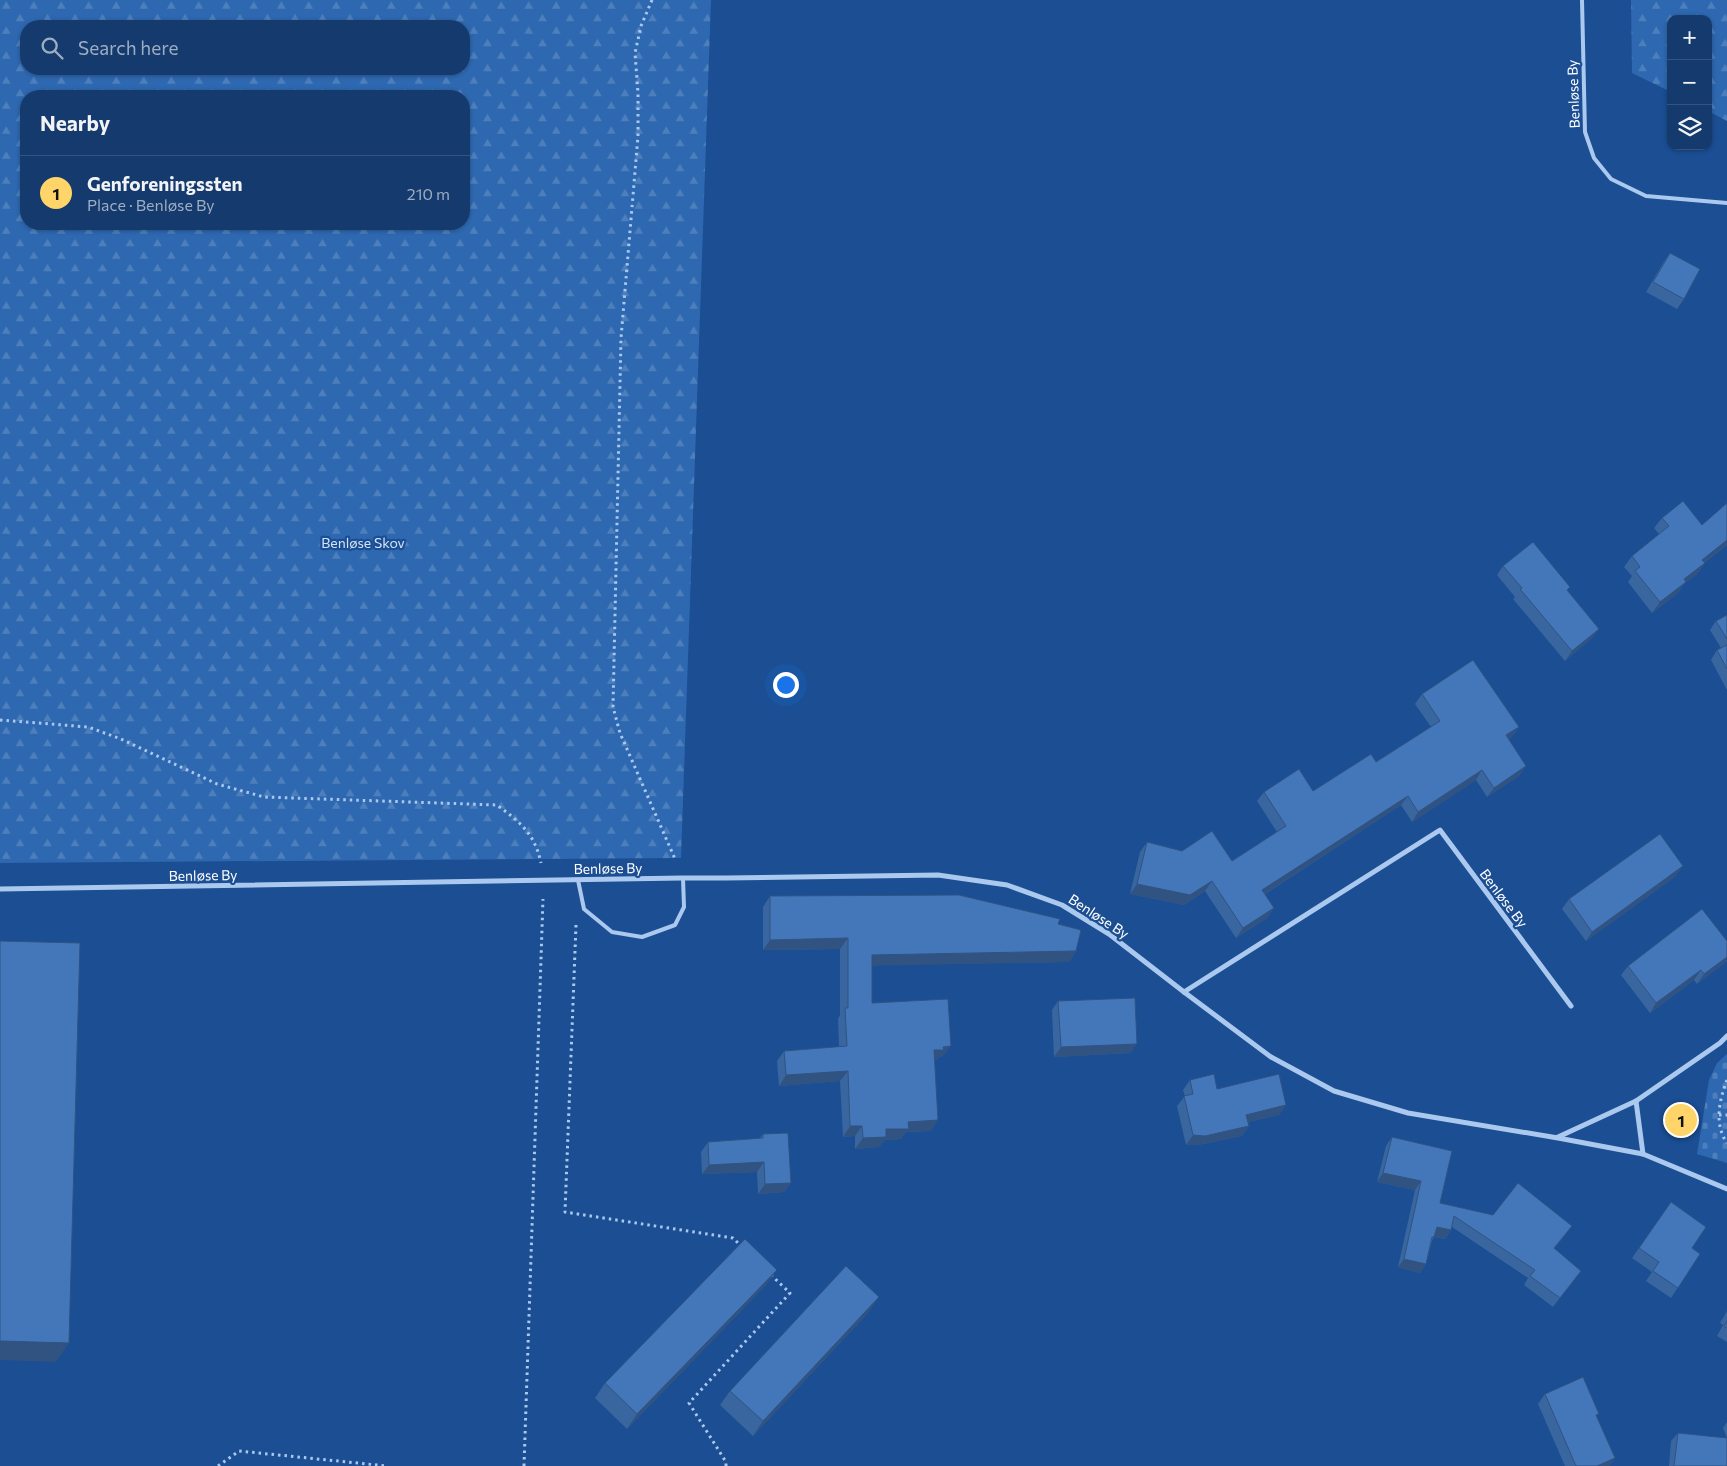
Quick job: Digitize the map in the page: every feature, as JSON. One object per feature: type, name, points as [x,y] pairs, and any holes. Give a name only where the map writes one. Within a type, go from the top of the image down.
[{"type":"street","name":"Benløse By","points":[[1184,992],[1440,830],[1571,1006]]},
{"type":"street","name":"Benløse By","points":[[0,889],[938,875],[1008,885],[1062,905],[1109,934],[1271,1057],[1334,1090],[1408,1113],[1643,1154],[1727,1189]]},
{"type":"street","points":[[1558,1138],[1636,1101],[1720,1043],[1727,1036]]},
{"type":"street","points":[[1636,1101],[1643,1154]]},
{"type":"lane","name":"Benløse By","points":[[1582,0],[1585,132],[1594,158],[1611,179],[1646,196],[1727,203]]},
{"type":"lane","points":[[578,880],[584,909],[612,932],[642,937],[675,925],[684,907],[683,878]]},
{"type":"path","points":[[652,0],[642,26],[635,54],[638,136],[621,338],[613,707],[620,733],[683,878]]},
{"type":"path","points":[[0,720],[88,727],[120,739],[216,784],[264,797],[497,805],[522,824],[538,849],[544,881],[524,1466]]},
{"type":"path","points":[[584,909],[575,927],[565,1212],[732,1238],[747,1252]]},
{"type":"path","points":[[1727,1080],[1720,1101],[1719,1115],[1722,1136],[1727,1143]]},
{"type":"path","points":[[1719,1115],[1727,1115]]},
{"type":"path","points":[[726,1466],[726,1462],[689,1403],[790,1293],[768,1273]]},
{"type":"path","points":[[218,1466],[239,1451],[387,1466]]},
{"type":"green space","name":"Benløse Skov","points":[[0,0],[711,0],[681,858],[0,863]]},
{"type":"green space","points":[[1631,0],[1727,0],[1727,121],[1712,113],[1712,15],[1667,15],[1667,90],[1632,73]]},
{"type":"green space","points":[[1727,1054],[1727,1163],[1697,1154],[1709,1080],[1717,1063]]},
{"type":"building","points":[[1670,253],[1700,269],[1684,299],[1653,282]]},
{"type":"building","points":[[1683,501],[1702,525],[1727,503],[1727,540],[1702,560],[1705,563],[1684,579],[1686,582],[1660,602],[1635,571],[1640,567],[1632,556],[1669,526],[1662,518]]},
{"type":"building","points":[[1533,542],[1570,587],[1567,590],[1599,629],[1572,651],[1503,566]]},
{"type":"building","points":[[1727,615],[1727,639],[1716,621]]},
{"type":"building","points":[[1727,645],[1727,669],[1717,650]]},
{"type":"building","points":[[1473,660],[1519,727],[1506,735],[1526,766],[1494,788],[1482,770],[1418,812],[1408,796],[1262,890],[1274,908],[1243,928],[1212,881],[1190,895],[1137,884],[1147,842],[1182,851],[1212,831],[1232,861],[1286,826],[1264,792],[1299,769],[1313,791],[1371,754],[1376,762],[1440,721],[1422,694]]},
{"type":"building","points":[[1660,834],[1683,866],[1592,932],[1569,899]]},
{"type":"building","points":[[959,895],[1060,919],[1058,924],[1081,930],[1076,951],[872,955],[872,1003],[948,999],[951,1046],[943,1047],[944,1050],[934,1050],[938,1120],[908,1122],[909,1129],[886,1129],[886,1137],[863,1138],[862,1126],[850,1126],[848,1071],[786,1075],[784,1051],[847,1046],[845,1008],[848,1008],[848,938],[770,940],[770,896]]},
{"type":"building","points":[[1702,909],[1727,941],[1727,957],[1704,974],[1701,970],[1656,1003],[1628,966]]},
{"type":"building","points":[[0,941],[80,943],[69,1343],[0,1341]]},
{"type":"building","points":[[1135,998],[1137,1044],[1061,1047],[1058,1001]]},
{"type":"building","points":[[1214,1074],[1217,1089],[1279,1074],[1286,1105],[1246,1115],[1249,1126],[1205,1136],[1193,1135],[1184,1096],[1193,1094],[1190,1080]]},
{"type":"building","points":[[788,1133],[791,1183],[765,1184],[764,1162],[709,1165],[708,1142],[763,1138],[763,1134]]},
{"type":"building","points":[[1392,1137],[1452,1151],[1440,1203],[1493,1215],[1518,1183],[1572,1226],[1554,1248],[1581,1271],[1560,1298],[1530,1276],[1535,1270],[1454,1216],[1451,1230],[1437,1227],[1434,1237],[1432,1237],[1426,1264],[1404,1259],[1421,1181],[1383,1173]]},
{"type":"building","points":[[1671,1202],[1706,1227],[1692,1248],[1700,1254],[1678,1288],[1653,1271],[1659,1262],[1639,1248]]},
{"type":"building","points":[[745,1239],[777,1270],[637,1414],[605,1383]]},
{"type":"building","points":[[846,1266],[879,1297],[763,1421],[730,1391]]},
{"type":"building","points":[[1583,1377],[1599,1414],[1596,1415],[1615,1458],[1597,1466],[1576,1466],[1545,1394]]},
{"type":"building","points":[[1678,1433],[1727,1438],[1727,1466],[1674,1466]]},
{"type":"place","name":"Genforeningssten","points":[[1681,1120]]}]
